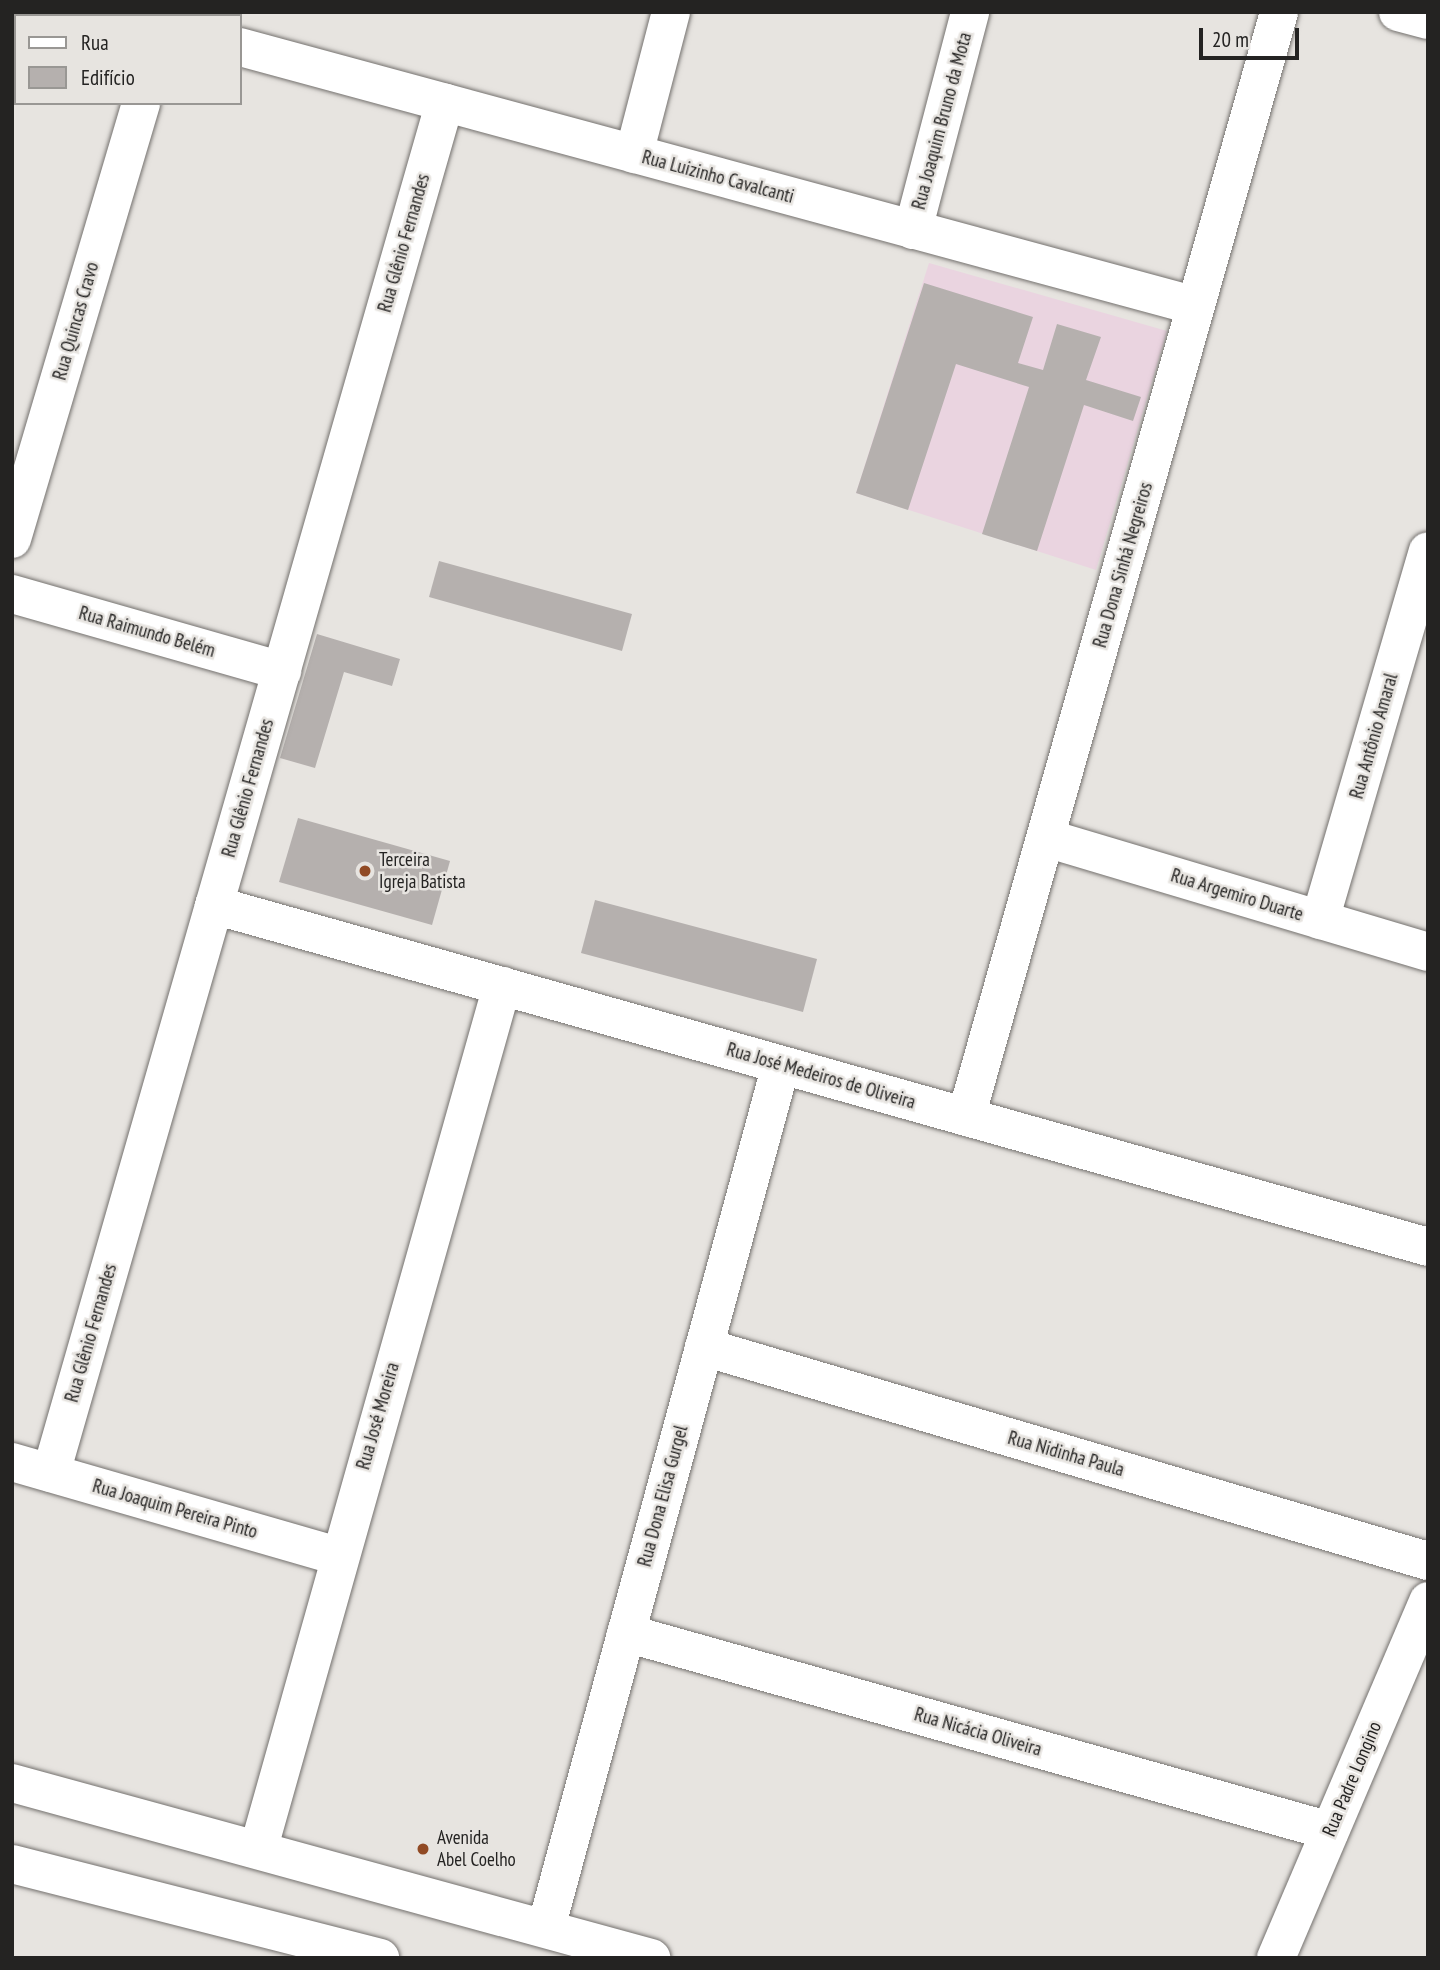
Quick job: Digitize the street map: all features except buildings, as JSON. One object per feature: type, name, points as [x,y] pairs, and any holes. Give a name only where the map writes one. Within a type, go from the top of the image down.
[{"type":"street","points":[[634,154],[671,12]]},
{"type":"street","name":"Rua Joaquim Bruno da Mota","points":[[914,230],[970,12]]},
{"type":"street","name":"Rua Dona Sinhá Negreiros","points":[[966,1118],[1279,12]]},
{"type":"street","points":[[1398,12],[1428,20]]},
{"type":"street","name":"Rua Luizinho Cavalcanti","points":[[242,48],[1196,306]]},
{"type":"street","name":"Rua Glênio Fernandes","points":[[51,1473],[445,103]]},
{"type":"street","name":"Rua Quincas Cravo","points":[[12,539],[140,105]]},
{"type":"street","name":"Rua Antônio Amaral","points":[[1320,920],[1428,551]]},
{"type":"street","name":"Rua Raimundo Belém","points":[[12,594],[282,671]]},
{"type":"street","name":"Rua Argemiro Duarte","points":[[1046,838],[1428,952]]},
{"type":"street","name":"Rua José Medeiros de Oliveira","points":[[214,905],[1428,1247]]},
{"type":"street","name":"Rua José Moreira","points":[[259,1847],[337,1556],[502,986]]},
{"type":"street","name":"Rua Dona Elisa Gurgel","points":[[546,1927],[781,1065]]},
{"type":"street","name":"Rua Nidinha Paula","points":[[704,1347],[1428,1561]]},
{"type":"street","name":"Rua Joaquim Pereira Pinto","points":[[12,1462],[337,1556]]},
{"type":"street","name":"Rua Padre Longino","points":[[1276,1958],[1428,1601]]},
{"type":"street","name":"Rua Nicácia Oliveira","points":[[626,1633],[1330,1831]]},
{"type":"street","points":[[12,1783],[259,1847],[650,1958]]},
{"type":"street","points":[[12,1864],[380,1958]]},
{"type":"shaded area","points":[[929,263],[1167,331],[1096,570],[856,493]]},
{"type":"place","name":"Terceira Igreja Batista","points":[[365,871]]},
{"type":"place","name":"Avenida Abel Coelho","points":[[423,1849]]}]
